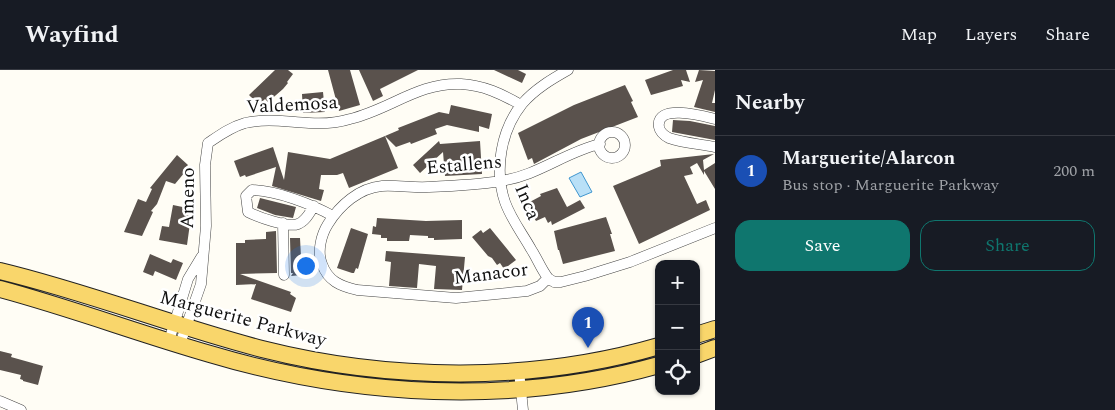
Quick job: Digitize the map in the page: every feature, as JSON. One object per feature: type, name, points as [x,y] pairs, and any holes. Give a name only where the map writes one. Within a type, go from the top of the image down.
[{"type":"main road","name":"Marguerite Parkway","points":[[0,271],[262,349],[310,360],[369,369],[465,373],[519,371],[565,367],[618,357],[655,347]]},
{"type":"main road","name":"Marguerite Parkway","points":[[0,289],[209,354],[277,371],[342,383],[433,391],[521,389],[603,378],[655,366]]},
{"type":"main road","points":[[700,335],[715,329]]},
{"type":"main road","points":[[700,353],[715,348]]},
{"type":"street","name":"Inca","points":[[548,278],[512,218],[505,202],[500,181],[500,156],[508,129],[521,105],[547,82],[568,70]]},
{"type":"street","name":"Valdemosa","points":[[208,143],[224,131],[244,124],[269,120],[288,120],[309,124],[334,123],[352,119],[413,93],[442,85],[478,86],[499,92],[521,105]]},
{"type":"street","points":[[715,118],[671,112],[663,115],[659,120],[659,128],[669,138],[715,147]]},
{"type":"street","name":"Ameno","points":[[174,342],[200,284],[206,226],[205,165],[208,143]]},
{"type":"street","name":"Estallens","points":[[334,216],[355,195],[369,189],[382,186],[428,187],[500,181],[540,170],[585,147],[600,144]]},
{"type":"street","points":[[314,206],[305,219],[300,223],[291,225],[248,212],[246,196],[252,190],[262,190],[314,206],[334,216]]},
{"type":"street","name":"Manacor","points":[[334,216],[325,229],[319,258],[330,278],[341,286],[357,290],[456,298],[527,291],[540,286],[548,278],[554,282],[562,282],[585,276],[630,262],[715,228]]},
{"type":"street","points":[[283,223],[284,275]]},
{"type":"street","name":"Ameno","points":[[180,325],[188,280],[204,253]]},
{"type":"street","points":[[188,280],[200,284]]},
{"type":"street","points":[[519,371],[523,410]]},
{"type":"street","points":[[0,401],[21,410]]},
{"type":"water","points":[[581,172],[592,192],[580,197],[569,178]]},
{"type":"building","points":[[275,70],[288,70],[293,74],[283,89],[268,102],[265,99],[259,105],[249,95]]},
{"type":"building","points":[[328,70],[350,70],[360,105],[339,111]]},
{"type":"building","points":[[359,70],[418,70],[380,89],[383,96],[373,101]]},
{"type":"building","points":[[494,70],[518,70],[526,74],[522,83]]},
{"type":"building","points":[[673,70],[686,70],[690,82],[681,80],[683,86],[651,95],[645,80]]},
{"type":"building","points":[[699,70],[715,71],[715,90],[712,103],[715,103],[715,112],[694,107],[703,80],[695,82]]},
{"type":"building","points":[[625,85],[638,117],[581,139],[534,164],[532,158],[528,160],[518,133],[574,105]]},
{"type":"building","points":[[323,92],[325,112],[303,113],[302,94]]},
{"type":"building","points":[[451,105],[492,114],[489,129],[479,126],[479,132],[447,125],[435,129],[437,134],[411,144],[410,142],[396,147],[385,136],[399,130],[398,128],[439,112],[449,114]]},
{"type":"building","points":[[673,120],[715,126],[715,140],[672,132]]},
{"type":"building","points":[[385,136],[398,168],[349,188],[343,173],[321,175],[319,189],[324,190],[321,201],[272,186],[276,167],[246,177],[245,175],[240,177],[234,161],[273,147],[284,180],[288,152],[330,159]]},
{"type":"building","points":[[439,141],[440,144],[480,141],[482,174],[445,176],[443,152],[420,173],[413,165]]},
{"type":"building","points":[[714,154],[703,160],[704,170],[715,163],[715,189],[697,163],[690,167],[693,174],[684,176],[697,204],[706,200],[710,210],[639,244],[613,186],[661,166],[660,160]]},
{"type":"building","points":[[177,155],[188,165],[183,170],[185,172],[175,184],[166,181],[157,204],[151,211],[153,212],[142,236],[124,232],[138,199],[146,202],[152,189],[150,188]]},
{"type":"building","points":[[557,188],[567,207],[580,200],[585,208],[552,225],[551,221],[548,223],[545,217],[536,221],[526,204],[541,196],[540,194]]},
{"type":"building","points":[[260,198],[296,207],[293,218],[275,215],[257,208]]},
{"type":"building","points":[[173,205],[192,209],[187,245],[159,240],[162,226],[169,227]]},
{"type":"building","points":[[606,217],[615,251],[563,264],[554,231]]},
{"type":"building","points":[[377,218],[426,221],[462,220],[462,239],[434,240],[434,238],[428,238],[428,236],[410,235],[409,241],[387,241],[387,238],[381,238],[381,235],[372,234],[373,226],[376,227]]},
{"type":"building","points":[[351,228],[368,234],[358,269],[356,268],[354,273],[337,268]]},
{"type":"building","points":[[490,228],[516,260],[504,269],[500,263],[497,265],[488,256],[472,237],[481,230],[483,233]]},
{"type":"building","points":[[276,231],[277,273],[240,274],[291,292],[290,294],[296,298],[291,312],[251,299],[256,284],[236,285],[236,243],[245,243],[245,240],[266,239],[266,232]]},
{"type":"building","points":[[290,238],[300,238],[302,275],[291,276],[293,273],[291,273]]},
{"type":"building","points":[[386,251],[465,257],[462,290],[434,289],[436,266],[419,264],[417,288],[389,286],[391,262],[385,261]]},
{"type":"building","points":[[150,254],[171,263],[173,259],[183,263],[176,280],[155,271],[153,276],[143,272]]},
{"type":"building","points":[[0,351],[12,354],[11,357],[43,366],[38,385],[23,381],[20,379],[21,375],[0,370]]},
{"type":"place","name":"Marguerite/Alarcon","points":[[588,348]]}]
